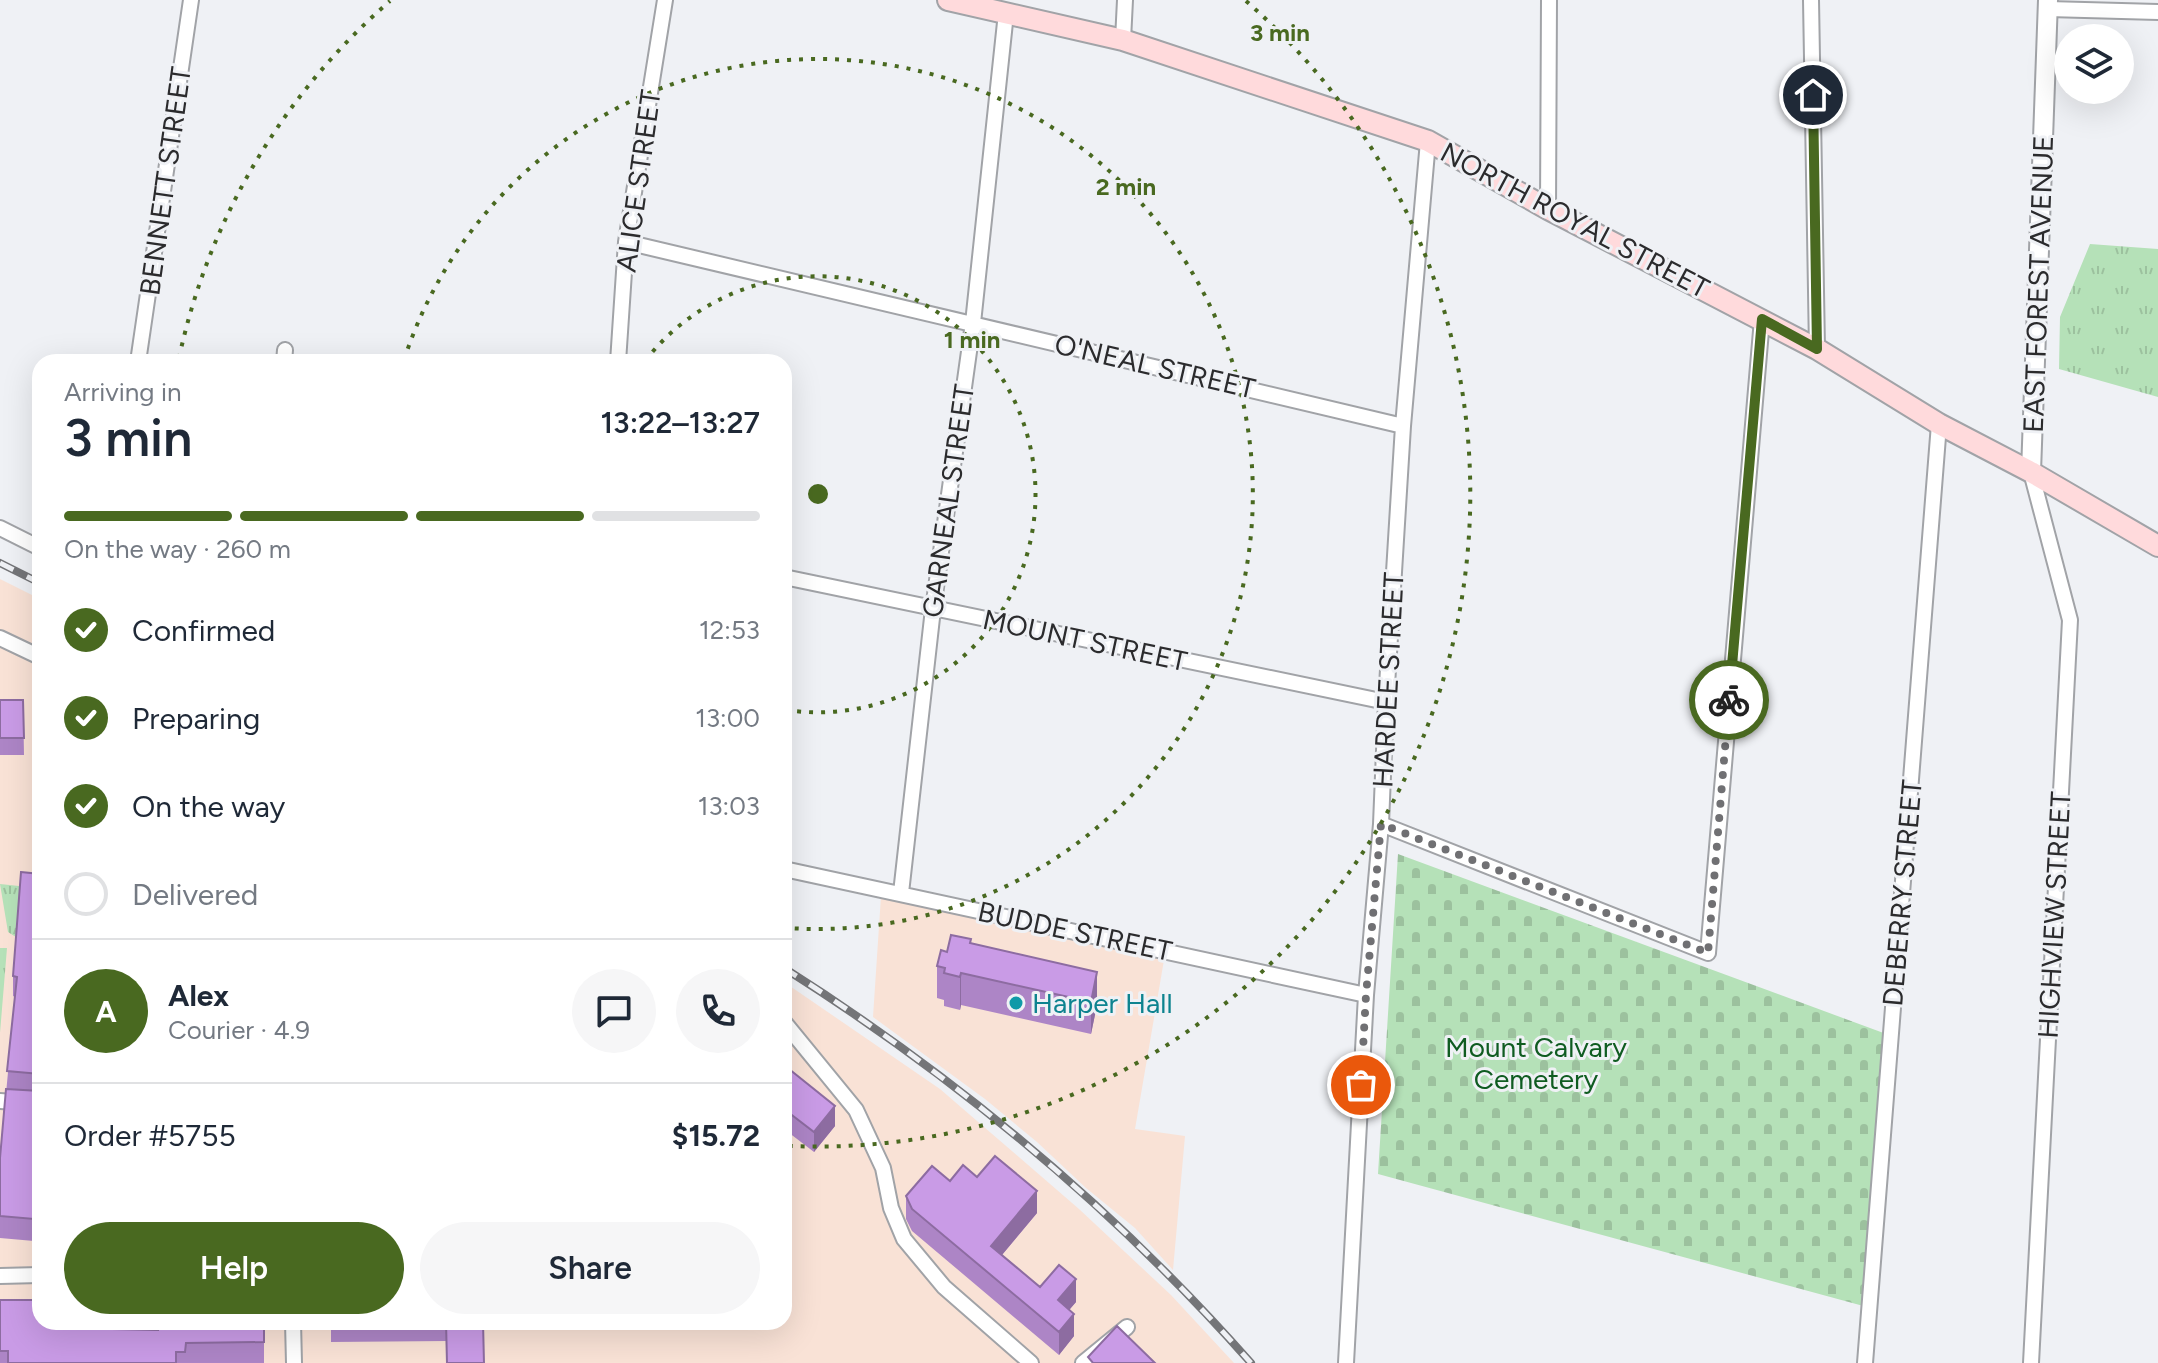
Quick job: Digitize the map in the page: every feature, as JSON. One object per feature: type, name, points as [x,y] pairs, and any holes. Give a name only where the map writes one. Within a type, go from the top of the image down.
[{"type":"main road","name":"NORTH ROYAL STREET","points":[[948,0],[1123,40],[1428,141],[1548,209],[1817,349],[1939,424],[2031,472],[2158,546]]},
{"type":"street","name":"BENNETT STREET","points":[[139,354],[191,0]]},
{"type":"street","name":"ALICE STREET","points":[[619,354],[626,242],[665,0]]},
{"type":"street","points":[[1123,40],[1125,0]]},
{"type":"street","points":[[1548,209],[1549,0]]},
{"type":"street","points":[[1811,0],[1817,349]]},
{"type":"street","points":[[2048,4],[2158,12]]},
{"type":"street","name":"EAST FOREST AVENUE","points":[[2031,472],[2048,4]]},
{"type":"street","name":"GARNEAL STREET","points":[[901,893],[933,609],[973,323],[1006,13]]},
{"type":"street","name":"HARDEE STREET","points":[[1346,1363],[1403,426],[1428,141]]},
{"type":"street","name":"O'NEAL STREET","points":[[626,242],[1403,426]]},
{"type":"street","points":[[1381,824],[1708,953],[1762,319]]},
{"type":"street","name":"DEBERRY STREET","points":[[1865,1363],[1939,424]]},
{"type":"street","name":"HIGHVIEW STREET","points":[[2031,472],[2070,620],[2031,1363]]},
{"type":"street","points":[[0,528],[32,544]]},
{"type":"street","name":"MOUNT STREET","points":[[792,579],[1386,702]]},
{"type":"street","points":[[0,638],[32,653]]},
{"type":"street","name":"BUDDE STREET","points":[[792,871],[1366,995]]},
{"type":"street","points":[[792,1032],[856,1110],[883,1168],[891,1208],[904,1239],[944,1287],[1031,1363]]},
{"type":"street","points":[[0,1101],[32,1103]]},
{"type":"street","points":[[0,1276],[32,1275]]},
{"type":"street","points":[[1083,1363],[1127,1327]]},
{"type":"street","points":[[293,1330],[294,1363]]},
{"type":"shaded area","points":[[0,579],[32,595],[32,1330],[792,1330],[792,987],[940,1089],[1079,1209],[1171,1295],[1234,1363],[0,1363]]},
{"type":"shaded area","points":[[881,896],[1164,960],[1135,1129],[1185,1136],[1173,1270],[1135,1228],[1037,1142],[985,1099],[873,1017]]},
{"type":"green space","points":[[2090,244],[2158,249],[2158,397],[2059,369],[2060,317]]},
{"type":"green space","name":"Mount Calvary Cemetery","points":[[1398,854],[1889,1035],[1867,1307],[1378,1174]]},
{"type":"green space","points":[[0,884],[32,887],[32,904],[19,939],[8,932]]},
{"type":"green space","points":[[0,948],[7,948],[0,1033]]},
{"type":"building","points":[[0,700],[23,700],[24,738],[0,738]]},
{"type":"building","points":[[21,872],[32,873],[32,1073],[7,1071],[17,977],[13,976]]},
{"type":"building","points":[[951,935],[971,939],[970,943],[1097,972],[1091,1002],[961,973],[960,977],[944,973],[945,968],[937,966],[941,950],[947,952]]},
{"type":"building","points":[[792,1071],[835,1106],[814,1132],[792,1115]]},
{"type":"building","points":[[6,1089],[32,1091],[32,1219],[0,1216],[0,1158]]},
{"type":"building","points":[[995,1156],[1037,1191],[991,1246],[1040,1287],[1059,1265],[1076,1279],[1058,1300],[1074,1314],[1059,1332],[912,1209],[906,1196],[932,1166],[950,1181],[963,1165],[977,1177]]},
{"type":"building","points":[[0,1300],[32,1300],[32,1330],[264,1330],[264,1342],[186,1343],[185,1352],[176,1352],[176,1363],[8,1363],[8,1351],[0,1351]]},
{"type":"building","points":[[1117,1326],[1155,1363],[1093,1363],[1088,1357]]},
{"type":"building","points":[[446,1330],[483,1330],[484,1363],[447,1363]]},
{"type":"railway","points":[[0,563],[32,579]]},
{"type":"railway","points":[[792,973],[911,1054],[1031,1149],[1145,1252],[1251,1363]]},
{"type":"way so far","points":[[1361,1085],[1381,824],[1708,953],[1729,700]]},
{"type":"place","name":"Harper Hall","points":[[1016,1003]]},
{"type":"route","points":[[1729,700],[1762,319],[1817,349],[1813,95]]}]
